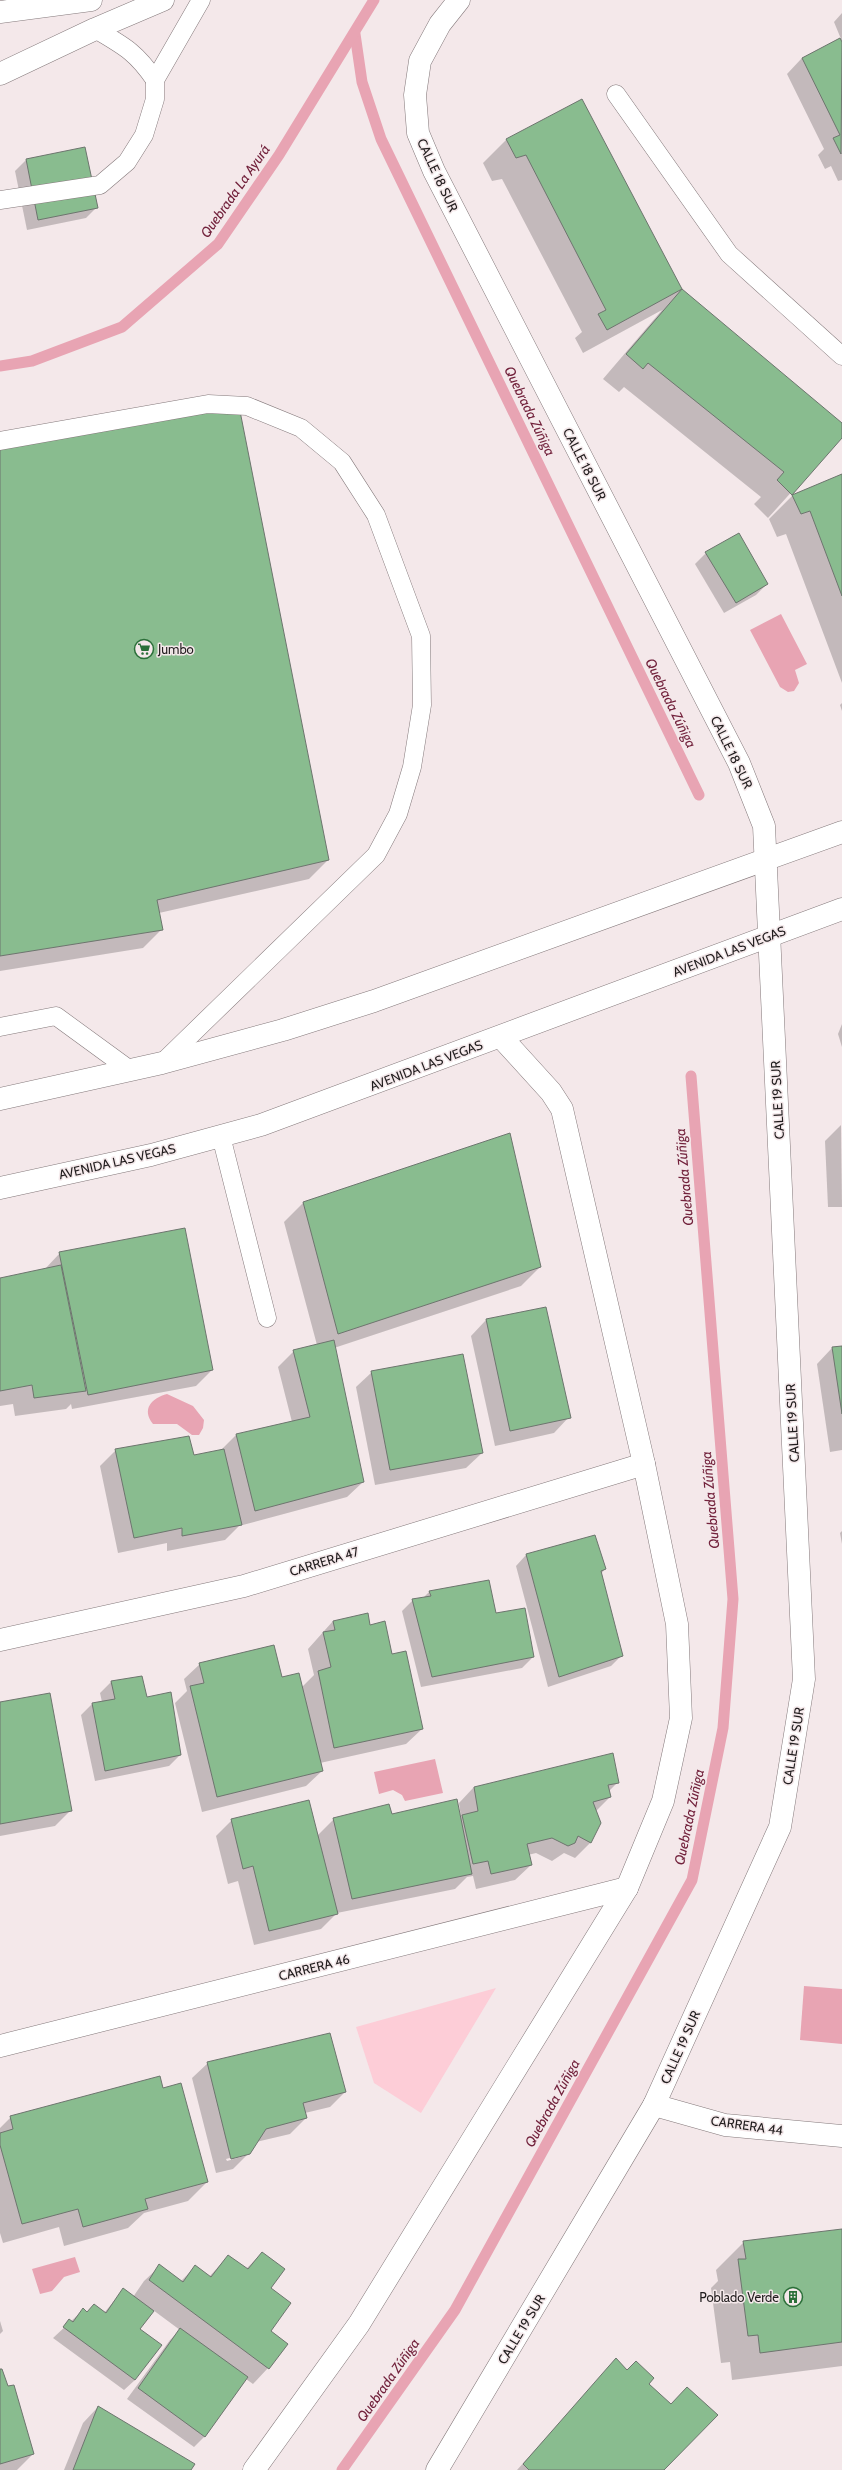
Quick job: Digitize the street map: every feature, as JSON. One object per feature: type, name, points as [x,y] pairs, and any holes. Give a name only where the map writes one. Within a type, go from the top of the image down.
[{"type":"main road","points":[[0,12],[91,0]]},
{"type":"main road","points":[[0,74],[95,29],[163,0]]},
{"type":"main road","name":"CALLE 18 SUR","points":[[458,0],[440,24],[420,61],[416,95],[418,133],[434,171],[739,763],[764,826],[770,936]]},
{"type":"main road","points":[[0,1100],[162,1063],[283,1030],[374,1001],[767,861],[842,832]]},
{"type":"main road","name":"AVENIDA LAS VEGAS","points":[[0,1188],[151,1155],[222,1136],[312,1108],[842,909]]},
{"type":"main road","name":"CALLE 19 SUR","points":[[437,2470],[654,2105],[780,1827],[804,1679],[770,936]]},
{"type":"main road","points":[[254,2470],[359,2324],[627,1888],[663,1801],[681,1718],[677,1624],[644,1464],[562,1109],[551,1092],[501,1037]]},
{"type":"main road","name":"CARRERA 47","points":[[0,1640],[244,1586],[644,1464]]},
{"type":"main road","name":"CARRERA 46","points":[[0,2046],[627,1888]]},
{"type":"main road","name":"CARRERA 44","points":[[654,2105],[725,2125],[842,2136]]},
{"type":"lane","points":[[0,200],[100,185],[127,162],[144,135],[155,99],[155,80],[201,0]]},
{"type":"lane","points":[[95,29],[122,44],[141,59],[155,80]]},
{"type":"lane","points":[[616,94],[729,254],[842,356]]},
{"type":"lane","points":[[0,441],[208,404],[247,406],[301,428],[342,462],[376,515],[421,636],[422,705],[412,767],[398,814],[376,856],[162,1063]]},
{"type":"lane","points":[[0,1027],[56,1016],[130,1070]]},
{"type":"lane","points":[[222,1136],[267,1318]]},
{"type":"shaded area","points":[[781,614],[807,664],[795,670],[799,683],[794,691],[788,692],[780,687],[750,630]]},
{"type":"shaded area","points":[[167,1394],[193,1406],[204,1420],[203,1428],[199,1435],[192,1435],[177,1424],[153,1424],[148,1414],[148,1409],[153,1401]]},
{"type":"shaded area","points":[[435,1759],[443,1793],[405,1801],[402,1795],[393,1790],[379,1794],[374,1772]]},
{"type":"shaded area","points":[[804,1986],[842,1989],[842,2044],[800,2040]]},
{"type":"shaded area","points":[[496,1988],[421,2113],[374,2083],[356,2027]]},
{"type":"shaded area","points":[[75,2257],[80,2272],[64,2277],[52,2291],[40,2294],[32,2269]]},
{"type":"building","points":[[840,38],[842,42],[841,154],[833,138],[840,135],[802,58]]},
{"type":"building","points":[[582,99],[682,289],[607,330],[598,314],[606,310],[526,155],[516,158],[506,139]]},
{"type":"building","points":[[85,147],[98,208],[38,220],[26,159]]},
{"type":"building","points":[[682,289],[842,423],[842,438],[792,495],[777,480],[784,472],[648,363],[643,369],[626,354]]},
{"type":"building","name":"Jumbo","points":[[238,401],[329,860],[157,900],[163,930],[0,956],[0,438]]},
{"type":"building","points":[[842,474],[842,596],[810,511],[801,514],[792,495]]},
{"type":"building","points":[[739,533],[768,584],[736,603],[705,552]]},
{"type":"building","points":[[510,1133],[541,1267],[338,1334],[303,1202]]},
{"type":"building","points":[[185,1228],[213,1370],[88,1395],[59,1252]]},
{"type":"building","points":[[61,1265],[86,1391],[34,1398],[32,1385],[0,1391],[0,1278]]},
{"type":"building","points":[[546,1307],[571,1418],[510,1431],[486,1319]]},
{"type":"building","points":[[334,1340],[364,1482],[255,1511],[236,1434],[310,1417],[293,1350]]},
{"type":"building","points":[[842,1346],[842,1414],[832,1347]]},
{"type":"building","points":[[463,1354],[483,1453],[390,1470],[371,1371]]},
{"type":"building","points":[[189,1436],[194,1455],[224,1449],[242,1525],[182,1536],[182,1528],[134,1538],[115,1449]]},
{"type":"building","points":[[595,1535],[606,1569],[601,1571],[623,1656],[559,1677],[526,1554]]},
{"type":"building","points":[[489,1580],[496,1613],[525,1608],[534,1657],[432,1677],[412,1599],[431,1596],[429,1591]]},
{"type":"building","points":[[368,1613],[370,1625],[385,1621],[392,1654],[406,1651],[423,1729],[334,1748],[318,1671],[331,1667],[323,1632],[335,1630],[333,1621]]},
{"type":"building","points":[[274,1645],[282,1677],[299,1673],[323,1771],[217,1797],[190,1686],[204,1683],[199,1663]]},
{"type":"building","points":[[142,1676],[147,1697],[171,1692],[181,1755],[105,1771],[92,1703],[115,1699],[111,1681]]},
{"type":"building","points":[[50,1693],[72,1811],[0,1824],[0,1702]]},
{"type":"building","points":[[613,1753],[619,1783],[608,1785],[611,1797],[593,1802],[601,1823],[591,1843],[578,1836],[575,1843],[568,1846],[552,1838],[527,1844],[532,1865],[491,1874],[488,1861],[473,1864],[462,1815],[478,1811],[474,1787]]},
{"type":"building","points":[[457,1799],[472,1874],[352,1899],[333,1818],[389,1804],[392,1814]]},
{"type":"building","points":[[309,1800],[338,1914],[269,1931],[253,1866],[243,1869],[231,1819]]},
{"type":"building","points":[[330,2033],[346,2092],[303,2103],[307,2118],[266,2129],[250,2154],[231,2159],[207,2062]]},
{"type":"building","points":[[160,2076],[163,2088],[181,2083],[208,2182],[145,2199],[148,2209],[83,2227],[78,2209],[22,2224],[0,2145],[0,2133],[13,2129],[10,2116]]},
{"type":"building","name":"Poblado Verde","points":[[842,2229],[842,2342],[760,2353],[758,2335],[748,2336],[738,2259],[746,2259],[743,2241]]},
{"type":"building","points":[[262,2252],[285,2269],[271,2288],[291,2303],[271,2331],[288,2344],[269,2369],[149,2280],[159,2264],[183,2282],[195,2265],[211,2277],[228,2255],[248,2269]]},
{"type":"building","points":[[123,2288],[154,2311],[140,2329],[162,2345],[135,2380],[63,2327],[69,2319],[73,2322],[83,2308],[87,2312],[94,2304],[106,2313]]},
{"type":"building","points":[[180,2328],[248,2377],[205,2437],[138,2388]]},
{"type":"building","points":[[616,2358],[627,2370],[636,2361],[654,2378],[649,2384],[671,2404],[687,2387],[718,2415],[664,2470],[529,2470],[523,2464]]},
{"type":"building","points":[[0,2369],[2,2369],[8,2386],[14,2385],[34,2454],[0,2464]]},
{"type":"building","points":[[98,2406],[195,2464],[191,2470],[73,2470]]},
{"type":"waterway","name":"Quebrada La Ayurá","points":[[0,366],[32,361],[122,327],[218,244],[279,155],[374,0]]},
{"type":"waterway","name":"Quebrada Zúñiga","points":[[355,34],[362,82],[381,139],[699,795]]},
{"type":"waterway","name":"Quebrada Zúñiga","points":[[342,2470],[455,2310],[692,1880],[723,1728],[733,1599],[691,1076]]},
{"type":"place","name":"Jumbo","points":[[144,649]]},
{"type":"place","name":"Poblado Verde","points":[[793,2297]]}]
